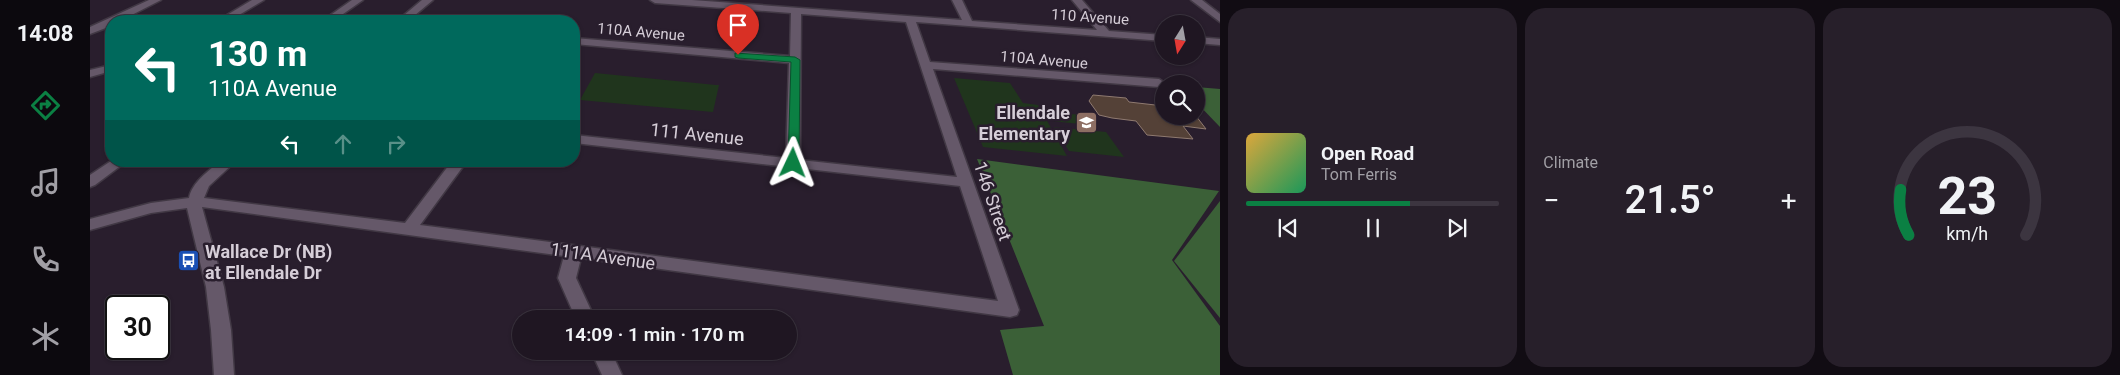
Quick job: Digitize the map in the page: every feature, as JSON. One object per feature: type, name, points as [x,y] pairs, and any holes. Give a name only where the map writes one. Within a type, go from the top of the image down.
[{"type":"street","points":[[126,15],[156,0]]},
{"type":"street","points":[[233,15],[259,0]]},
{"type":"street","points":[[336,15],[358,0]]},
{"type":"street","points":[[409,15],[428,0]]},
{"type":"street","name":"110 Avenue","points":[[655,0],[796,11],[840,10],[910,19],[1155,37]]},
{"type":"street","points":[[957,0],[968,23]]},
{"type":"street","points":[[1077,0],[1106,34]]},
{"type":"street","points":[[1196,0],[1220,20]]},
{"type":"street","points":[[793,163],[796,11]]},
{"type":"street","name":"146 Street","points":[[910,19],[1010,310]]},
{"type":"street","points":[[90,30],[105,25]]},
{"type":"street","points":[[1205,41],[1220,42]]},
{"type":"street","name":"110A Avenue","points":[[580,42],[795,60]]},
{"type":"street","name":"110A Avenue","points":[[927,65],[1155,83]]},
{"type":"street","points":[[90,74],[105,70]]},
{"type":"street","name":"111 Avenue","points":[[580,140],[965,182]]},
{"type":"street","points":[[90,182],[111,167]]},
{"type":"street","points":[[222,167],[204,183],[197,193],[194,210],[215,287],[221,330],[224,375]]},
{"type":"street","points":[[409,229],[456,167]]},
{"type":"street","name":"111A Avenue","points":[[90,224],[156,205],[195,201],[1010,310]]},
{"type":"street","points":[[574,252],[567,278],[582,310]]},
{"type":"street","points":[[605,360],[612,375]]},
{"type":"green space","points":[[595,73],[719,85],[713,112],[580,100]]},
{"type":"green space","points":[[954,78],[1010,83],[1023,103],[1038,105],[1067,156],[983,147]]},
{"type":"green space","points":[[1205,88],[1220,89],[1220,127],[1205,111]]},
{"type":"green space","points":[[1046,112],[1082,115],[1089,125],[1052,121]]},
{"type":"green space","points":[[1054,127],[1106,132],[1124,157],[1069,151]]},
{"type":"green space","points":[[977,159],[1219,191],[1172,260],[1220,326],[1220,375],[1013,375],[1000,330],[1044,326]]},
{"type":"green space","points":[[1220,201],[1220,318],[1174,261]]},
{"type":"building","name":"Ellendale Elementary","points":[[1093,95],[1126,98],[1129,102],[1155,105],[1155,125],[1203,125],[1206,129],[1183,126],[1193,139],[1147,135],[1136,121],[1099,115],[1089,101]]},
{"type":"place","name":"Ellendale Elementary","points":[[1086,122]]},
{"type":"place","name":"Wallace Dr (NB) at Ellendale Dr","points":[[189,261]]},
{"type":"route","points":[[738,55],[795,60],[793,163]]}]
